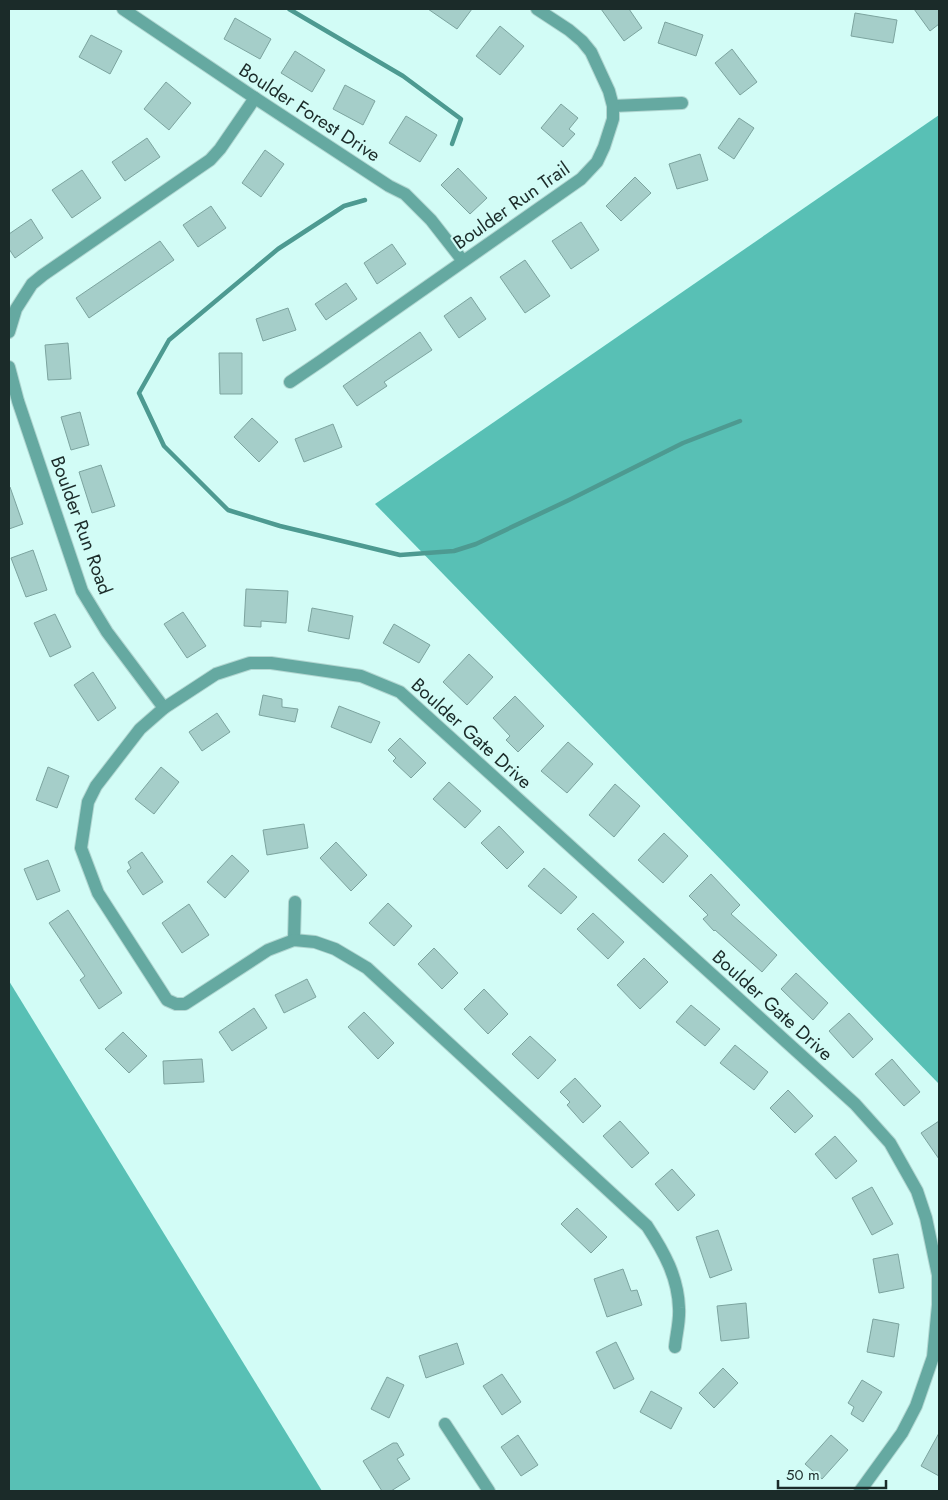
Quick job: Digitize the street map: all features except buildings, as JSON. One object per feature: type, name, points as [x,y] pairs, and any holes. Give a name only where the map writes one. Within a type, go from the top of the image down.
[{"type":"street","name":"Boulder Forest Drive","points":[[122,9],[389,186],[405,194],[436,225],[463,261]]},
{"type":"street","name":"Boulder Run Trail","points":[[290,382],[582,179],[597,162],[613,119],[613,106],[609,91],[591,52],[582,41],[537,9]]},
{"type":"street","points":[[9,332],[16,309],[32,284],[210,160],[220,149],[255,98]]},
{"type":"street","points":[[613,106],[682,103]]},
{"type":"street","name":"Boulder Run Road","points":[[9,367],[18,401],[82,591],[106,632],[164,708]]},
{"type":"street","name":"Boulder Gate Drive","points":[[675,1347],[679,1309],[675,1276],[662,1248],[647,1226],[367,968],[335,949],[315,942],[294,940],[268,950],[175,1010],[166,1000],[98,893],[81,848],[88,802],[96,786],[140,729],[164,708],[216,674],[250,663],[270,663],[362,676],[400,692],[855,1104],[890,1143],[917,1191],[926,1218],[938,1274],[938,1305],[933,1357],[916,1406],[902,1433],[860,1491]]},
{"type":"street","points":[[294,940],[295,902]]},
{"type":"street","points":[[445,1424],[489,1491]]},
{"type":"shaded area","points":[[939,115],[939,1084],[375,504]]},
{"type":"shaded area","points":[[9,981],[322,1491],[9,1491]]},
{"type":"waterway","points":[[289,9],[403,76],[461,119],[452,144]]},
{"type":"waterway","points":[[365,200],[344,206],[278,249],[169,340],[139,393],[164,446],[228,510],[280,526],[400,555],[454,551],[476,544],[683,443],[740,421]]}]
